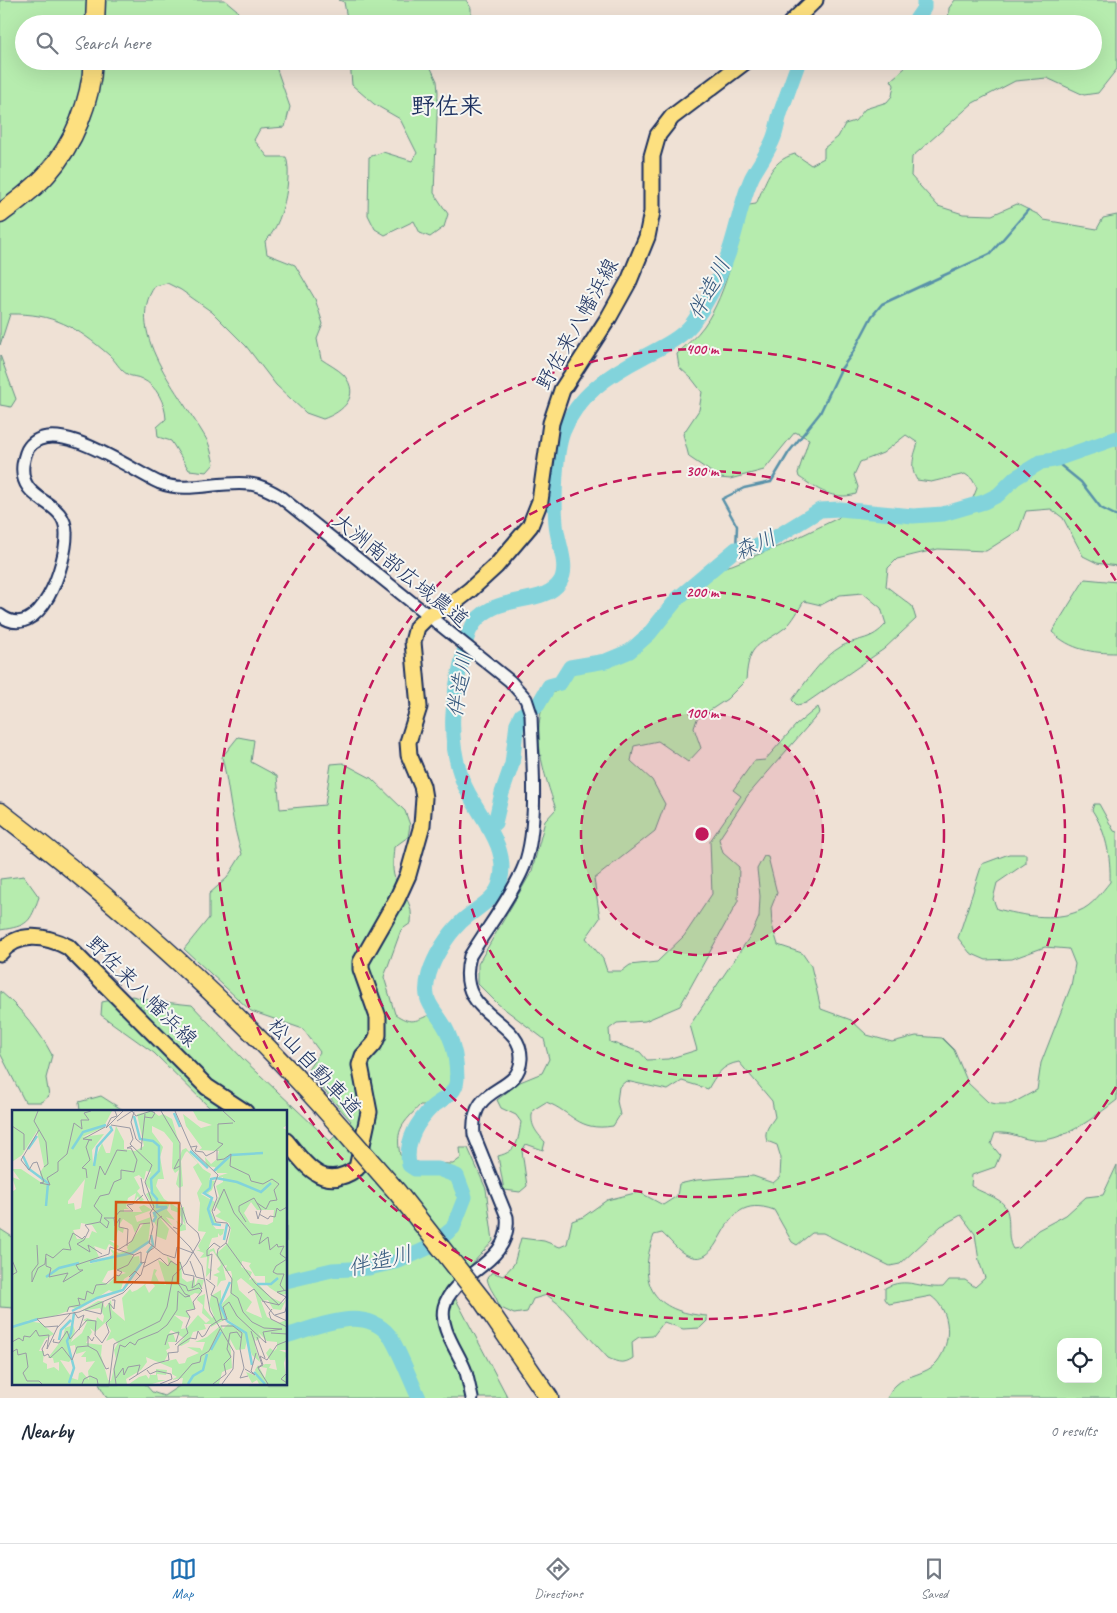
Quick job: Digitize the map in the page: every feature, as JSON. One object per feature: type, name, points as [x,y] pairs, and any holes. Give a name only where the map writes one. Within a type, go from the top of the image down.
[{"type":"highway","points":[[95,15],[96,0]]},
{"type":"highway","points":[[0,214],[17,202],[48,174],[70,141],[83,113],[91,70]]},
{"type":"highway","name":"松山自動車道","points":[[0,812],[120,909],[212,993],[302,1082],[398,1193],[482,1300],[549,1398]]},
{"type":"main road","points":[[799,15],[815,0]]},
{"type":"main road","name":"野佐来八幡浜線","points":[[288,1143],[314,1173],[322,1177],[349,1174],[357,1168],[369,1112],[360,1065],[363,1056],[374,1044],[378,1035],[378,1017],[361,969],[361,962],[397,899],[408,875],[422,825],[423,792],[409,755],[408,742],[419,707],[413,642],[418,627],[429,615],[456,601],[470,590],[496,566],[530,526],[540,501],[551,423],[562,390],[613,310],[647,237],[652,212],[652,156],[658,135],[672,118],[734,70]]},
{"type":"main road","name":"野佐来八幡浜線","points":[[0,953],[10,942],[26,937],[53,939],[68,947],[207,1086],[242,1110]]},
{"type":"street","name":"大洲南部広域農道","points":[[0,615],[13,622],[25,621],[36,612],[47,600],[62,564],[66,532],[63,517],[56,508],[34,495],[27,486],[24,478],[24,460],[29,446],[38,440],[51,437],[65,437],[83,442],[161,483],[193,487],[237,483],[251,484],[278,495],[510,681],[526,699],[532,714],[532,827],[529,848],[523,870],[470,956],[466,971],[468,987],[476,1001],[512,1036],[520,1049],[521,1059],[518,1069],[505,1085],[480,1102],[474,1112],[473,1124],[474,1135],[507,1217],[509,1229],[506,1241],[497,1252],[451,1293],[444,1307],[446,1326],[465,1371],[472,1398]]},
{"type":"green space","points":[[0,0],[225,0],[237,10],[238,15],[15,15],[15,70],[277,70],[290,107],[285,127],[260,129],[254,140],[268,157],[286,157],[288,166],[287,189],[281,214],[271,234],[265,241],[267,254],[295,265],[315,299],[323,324],[317,339],[321,359],[344,375],[349,383],[351,390],[347,402],[343,408],[323,419],[306,413],[276,385],[246,346],[212,312],[181,290],[167,283],[155,286],[147,305],[146,325],[151,345],[161,367],[208,442],[214,464],[207,472],[189,470],[171,441],[158,437],[157,427],[166,419],[162,401],[152,386],[138,377],[130,376],[124,372],[109,355],[75,329],[52,319],[39,316],[10,314],[0,345]]},
{"type":"green space","points":[[339,0],[466,0],[471,8],[471,15],[346,15],[344,2]]},
{"type":"green space","points":[[955,0],[1117,0],[1117,69],[1098,93],[1084,95],[1047,78],[1015,81],[973,103],[912,157],[911,176],[938,206],[963,214],[992,215],[1017,204],[1039,215],[1044,220],[1097,229],[1103,218],[1117,215],[1117,566],[1097,563],[1083,556],[1063,518],[1051,509],[1026,511],[1019,530],[986,551],[938,549],[897,559],[888,568],[886,586],[912,606],[916,619],[884,649],[806,703],[797,705],[792,700],[827,657],[842,646],[875,633],[886,624],[881,608],[863,593],[840,595],[821,605],[804,601],[786,627],[762,642],[753,651],[747,667],[746,680],[727,699],[697,719],[694,728],[701,748],[688,762],[658,741],[634,746],[631,761],[652,780],[665,804],[655,831],[594,879],[600,918],[586,938],[603,959],[607,971],[622,971],[630,965],[657,962],[684,936],[712,894],[710,841],[741,796],[733,790],[754,761],[765,760],[796,725],[818,707],[820,712],[748,795],[719,839],[723,853],[739,867],[738,901],[680,1006],[645,1021],[617,1023],[609,1029],[610,1042],[640,1052],[647,1060],[668,1059],[697,1050],[690,1025],[751,935],[759,917],[760,896],[757,869],[764,856],[768,857],[777,893],[771,908],[772,925],[778,945],[802,953],[811,966],[821,1009],[851,1020],[867,1035],[892,1042],[916,1036],[942,1038],[954,1050],[968,1083],[988,1102],[1011,1104],[1037,1090],[1041,1063],[1071,986],[1075,964],[1069,949],[1045,947],[1012,959],[986,960],[970,953],[958,938],[982,864],[1009,854],[1026,854],[1026,863],[997,883],[993,899],[997,909],[1048,917],[1079,911],[1092,903],[1110,882],[1107,844],[1092,810],[1094,804],[1099,804],[1114,831],[1117,832],[1117,1100],[1078,1128],[1055,1138],[1033,1140],[1007,1133],[995,1133],[991,1144],[1000,1155],[995,1167],[972,1175],[971,1186],[997,1199],[1004,1206],[1007,1211],[1009,1237],[1013,1249],[1019,1248],[1038,1230],[1066,1215],[1086,1197],[1103,1195],[1117,1165],[1117,1398],[887,1398],[893,1388],[901,1381],[928,1370],[937,1362],[945,1346],[948,1328],[943,1310],[931,1296],[889,1304],[885,1299],[885,1288],[900,1283],[943,1287],[949,1280],[965,1280],[975,1287],[985,1278],[979,1261],[975,1234],[961,1215],[941,1226],[900,1264],[890,1266],[823,1233],[812,1233],[797,1245],[792,1242],[774,1210],[755,1206],[741,1211],[731,1220],[716,1244],[708,1253],[698,1258],[682,1252],[662,1233],[654,1235],[647,1268],[649,1282],[654,1293],[662,1302],[674,1309],[707,1316],[707,1321],[700,1328],[683,1329],[664,1322],[653,1336],[639,1337],[632,1342],[633,1358],[624,1362],[618,1362],[608,1358],[560,1305],[547,1295],[533,1299],[527,1312],[514,1314],[499,1307],[487,1278],[492,1272],[503,1276],[514,1264],[521,1238],[544,1241],[560,1247],[567,1244],[572,1221],[583,1217],[607,1200],[639,1192],[663,1205],[677,1196],[679,1184],[697,1180],[753,1176],[773,1183],[780,1177],[781,1158],[777,1145],[767,1141],[766,1137],[768,1128],[775,1117],[772,1101],[739,1062],[733,1063],[720,1071],[708,1089],[682,1081],[668,1090],[626,1081],[619,1087],[617,1101],[620,1115],[613,1126],[601,1127],[583,1124],[546,1102],[533,1110],[532,1115],[534,1128],[545,1142],[543,1150],[526,1144],[522,1151],[527,1186],[520,1192],[504,1190],[498,1156],[510,1151],[516,1144],[521,1122],[516,1115],[501,1108],[497,1100],[520,1082],[542,1073],[549,1059],[544,1039],[498,1004],[478,984],[478,964],[532,871],[545,821],[556,809],[540,752],[539,724],[542,709],[547,696],[560,689],[578,669],[626,658],[644,644],[667,606],[687,585],[705,572],[732,565],[782,545],[838,518],[849,507],[888,509],[904,518],[929,520],[961,513],[973,498],[977,488],[972,479],[965,474],[931,482],[917,480],[913,466],[918,443],[906,435],[883,453],[860,462],[854,475],[858,487],[856,494],[848,496],[826,493],[799,477],[798,473],[809,439],[795,432],[764,470],[730,479],[720,478],[689,457],[683,434],[699,410],[702,392],[679,367],[677,354],[701,330],[712,312],[725,282],[749,205],[756,204],[766,181],[779,162],[795,154],[811,165],[824,158],[824,148],[838,137],[845,124],[855,121],[865,109],[887,102],[892,96],[894,85],[891,80],[903,70],[1102,70],[1102,15],[949,15],[949,8]]},
{"type":"green space","points":[[351,70],[432,70],[437,81],[438,92],[434,193],[448,214],[444,227],[430,237],[420,233],[414,221],[385,235],[375,229],[368,215],[369,157],[383,152],[412,161],[417,153],[400,119],[374,104],[352,85]]},
{"type":"green space","points":[[0,355],[16,399],[11,407],[0,405]]},
{"type":"green space","points":[[1085,579],[1117,582],[1117,653],[1074,647],[1052,632]]},
{"type":"green space","points":[[238,737],[254,740],[251,762],[277,776],[280,809],[325,805],[331,764],[343,763],[371,778],[405,811],[410,825],[408,837],[394,847],[393,866],[395,879],[410,906],[411,923],[401,930],[384,977],[395,1014],[408,1021],[429,1015],[446,1039],[456,1091],[454,1099],[444,1105],[420,1105],[409,1117],[400,1132],[400,1155],[420,1163],[453,1164],[461,1158],[460,1148],[468,1148],[486,1189],[493,1241],[450,1288],[508,1398],[107,1398],[100,1386],[147,1386],[152,1392],[164,1396],[179,1386],[288,1386],[288,1110],[212,1110],[154,1053],[101,1015],[102,1002],[132,996],[154,1001],[192,1005],[242,1058],[330,1141],[351,1121],[307,1071],[320,1052],[303,1029],[251,1011],[184,949],[209,918],[209,894],[227,878],[242,854],[235,830],[222,757]]},
{"type":"green space","points":[[24,876],[39,897],[33,913],[27,922],[22,925],[0,930],[0,879]]},
{"type":"green space","points":[[0,991],[29,1021],[52,1055],[46,1078],[49,1096],[41,1102],[25,1102],[0,1053]]},
{"type":"green space","points":[[101,1096],[123,1110],[80,1110],[79,1102]]},
{"type":"green space","points":[[0,1229],[12,1237],[12,1308],[0,1307]]},
{"type":"waterway","name":"伴造川","points":[[919,15],[924,8],[924,0]]},
{"type":"waterway","name":"伴造川","points":[[288,1281],[332,1270],[369,1268],[399,1261],[430,1247],[453,1228],[465,1197],[457,1176],[438,1169],[415,1169],[409,1165],[408,1157],[410,1141],[421,1120],[432,1107],[452,1093],[457,1079],[455,1055],[450,1038],[428,1000],[427,985],[431,967],[455,928],[493,895],[500,882],[502,868],[496,841],[462,779],[454,748],[454,702],[468,636],[479,618],[490,609],[541,595],[552,590],[560,582],[564,569],[556,524],[555,491],[558,452],[563,432],[577,407],[596,387],[619,371],[676,339],[692,324],[702,309],[726,260],[748,187],[772,142],[796,70]]},
{"type":"waterway","points":[[736,549],[737,526],[722,499],[744,488],[771,482],[789,452],[820,413],[841,369],[852,354],[872,316],[882,304],[990,254],[1028,210]]},
{"type":"waterway","name":"森川","points":[[488,828],[495,823],[502,793],[512,764],[517,723],[521,715],[538,705],[549,686],[560,683],[570,667],[606,661],[630,651],[649,634],[678,598],[736,549],[763,545],[820,510],[840,509],[913,516],[943,514],[984,502],[998,495],[1015,478],[1041,462],[1054,460],[1117,438]]},
{"type":"waterway","points":[[1054,460],[1081,482],[1101,508],[1117,516]]},
{"type":"waterway","name":"伴造川","points":[[288,1335],[339,1320],[353,1319],[366,1321],[378,1326],[392,1340],[419,1398]]},
{"type":"district","name":"野佐来","points":[[447,106]]}]
